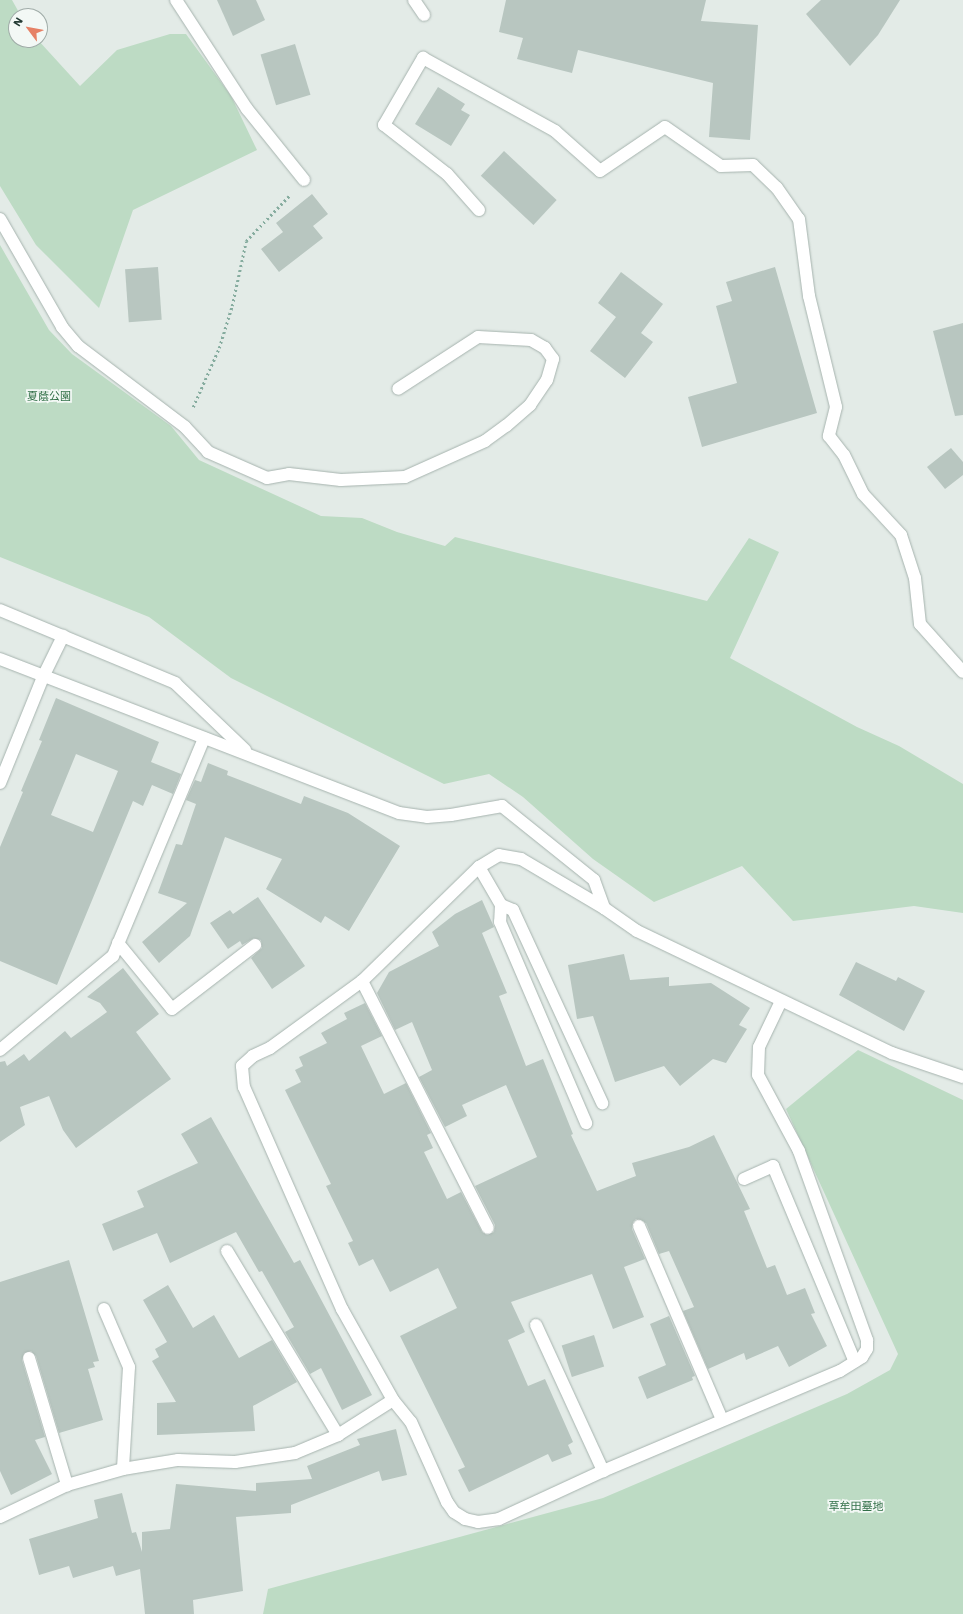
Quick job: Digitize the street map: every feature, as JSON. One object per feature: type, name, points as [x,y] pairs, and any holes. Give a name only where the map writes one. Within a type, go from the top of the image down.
[{"type":"street","points":[[176,0],[247,109],[304,180]]},
{"type":"street","points":[[414,0],[424,15]]},
{"type":"street","points":[[479,210],[447,174],[384,125],[423,58],[555,131],[600,171],[665,127],[722,166],[753,165],[772,183],[799,219],[809,296],[836,407],[829,436],[844,454],[863,494],[901,535],[915,578],[920,624],[963,672]]},
{"type":"street","points":[[0,219],[62,327],[78,346],[185,427],[208,452],[267,478],[289,474],[349,480],[405,477],[485,441],[506,426],[530,405],[547,380],[553,359],[545,348],[531,340],[478,337],[398,388]]},
{"type":"street","points":[[0,610],[175,683],[248,754]]},
{"type":"street","points":[[0,783],[43,677],[63,636]]},
{"type":"street","points":[[0,659],[43,677],[248,754],[399,814],[427,817],[445,816],[502,806],[594,880],[604,908]]},
{"type":"street","points":[[0,1050],[112,956],[204,738]]},
{"type":"street","points":[[781,1001],[759,1047],[758,1075],[764,1090],[783,1118],[799,1151],[867,1340],[867,1349],[855,1362],[603,1470],[499,1519],[478,1522],[465,1519],[454,1512],[447,1502],[411,1422],[393,1400],[342,1309],[244,1087],[242,1066],[254,1056],[270,1048],[362,981],[479,867],[499,856],[521,859],[604,908],[637,931],[781,1001],[892,1053],[963,1077]]},
{"type":"street","points":[[479,867],[501,905],[500,922],[586,1123]]},
{"type":"street","points":[[501,905],[513,910],[602,1103]]},
{"type":"street","points":[[118,943],[172,1009],[255,945]]},
{"type":"street","points":[[362,981],[488,1228]]},
{"type":"street","points":[[744,1179],[773,1166],[855,1362]]},
{"type":"street","points":[[639,1226],[722,1420]]},
{"type":"street","points":[[227,1251],[338,1435]]},
{"type":"street","points":[[104,1309],[129,1367],[123,1469]]},
{"type":"street","points":[[536,1325],[603,1470]]},
{"type":"street","points":[[29,1358],[67,1485]]},
{"type":"street","points":[[0,1518],[67,1485],[123,1469],[178,1460],[235,1462],[287,1454],[338,1435],[393,1400]]},
{"type":"path","points":[[185,427],[219,348],[232,306],[246,241],[304,180]]},
{"type":"green space","points":[[0,0],[12,0],[16,8],[8,8],[8,48],[45,48],[80,86],[117,50],[170,34],[186,34],[231,96],[257,150],[133,210],[99,308],[36,245],[0,186]]},
{"type":"green space","name":"夏蔭公園","points":[[0,245],[49,330],[72,354],[171,426],[199,460],[321,516],[362,518],[397,532],[445,546],[455,537],[707,601],[749,538],[779,552],[730,658],[857,727],[899,746],[963,784],[963,913],[914,906],[793,921],[742,866],[654,902],[593,859],[523,797],[489,774],[444,784],[231,678],[149,617],[0,557]]},
{"type":"green space","name":"草牟田墓地","points":[[858,1050],[963,1100],[963,1614],[263,1614],[268,1589],[603,1498],[847,1394],[890,1370],[898,1354],[786,1109]]},
{"type":"building","points":[[217,0],[256,0],[265,20],[233,36]]},
{"type":"building","points":[[506,0],[706,0],[701,21],[758,25],[750,140],[709,137],[713,83],[578,50],[572,73],[517,59],[523,38],[499,32]]},
{"type":"building","points":[[821,0],[900,0],[878,35],[850,66],[806,14]]},
{"type":"building","points":[[295,44],[310,95],[276,105],[261,55]]},
{"type":"building","points":[[438,87],[465,104],[461,110],[470,115],[451,146],[415,124]]},
{"type":"building","points":[[504,151],[557,200],[533,225],[481,176]]},
{"type":"building","points":[[312,194],[328,214],[313,226],[323,238],[279,272],[261,249],[283,232],[276,223]]},
{"type":"building","points":[[158,267],[162,320],[129,322],[125,269]]},
{"type":"building","points":[[775,267],[817,413],[702,447],[688,397],[737,383],[716,306],[732,301],[726,282]]},
{"type":"building","points":[[621,272],[663,304],[641,333],[653,342],[625,378],[590,351],[616,317],[598,303]]},
{"type":"building","points":[[963,323],[963,415],[955,416],[933,331]]},
{"type":"building","points":[[951,448],[963,462],[963,475],[945,489],[927,467]]},
{"type":"building","points":[[56,698],[159,742],[151,762],[181,774],[173,794],[152,785],[143,806],[133,801],[57,985],[0,961],[0,847],[42,741],[39,740]],"holes":[[[76,754],[118,771],[93,832],[51,815]]]},
{"type":"building","points":[[208,763],[228,771],[227,775],[301,804],[304,796],[348,813],[400,846],[349,931],[325,916],[321,923],[266,889],[282,859],[225,837],[190,936],[159,963],[142,942],[187,903],[158,893],[176,844],[182,845],[196,804],[186,800],[195,780],[201,782]]},
{"type":"building","points":[[258,897],[305,966],[272,989],[251,958],[262,948],[261,940],[254,938],[242,945],[240,941],[228,949],[210,923],[230,910],[233,914]]},
{"type":"building","points":[[482,900],[494,927],[482,933],[507,993],[499,996],[526,1066],[543,1059],[573,1134],[571,1135],[597,1191],[636,1176],[632,1163],[689,1147],[714,1135],[750,1209],[744,1211],[767,1268],[775,1265],[787,1295],[805,1288],[815,1313],[811,1314],[827,1346],[789,1367],[778,1346],[746,1360],[744,1353],[708,1369],[683,1311],[694,1307],[669,1251],[659,1254],[646,1223],[636,1219],[633,1222],[632,1229],[645,1259],[624,1267],[644,1317],[613,1329],[592,1274],[511,1302],[525,1332],[508,1340],[528,1386],[545,1379],[573,1442],[568,1445],[572,1454],[552,1462],[548,1454],[469,1492],[458,1470],[465,1467],[400,1336],[457,1308],[438,1268],[390,1292],[373,1259],[359,1266],[348,1243],[353,1241],[326,1186],[331,1184],[285,1090],[301,1082],[295,1070],[303,1066],[299,1057],[327,1043],[321,1033],[347,1019],[344,1013],[365,1003],[382,1036],[361,1046],[384,1094],[406,1083],[431,1133],[427,1135],[433,1148],[424,1152],[447,1199],[461,1192],[482,1232],[487,1235],[494,1232],[495,1225],[475,1186],[537,1157],[506,1085],[462,1105],[467,1116],[445,1127],[419,1077],[432,1070],[412,1022],[395,1030],[377,993],[389,972],[439,946],[432,932],[455,914]]},
{"type":"building","points":[[624,954],[630,980],[669,977],[669,986],[711,983],[750,1008],[739,1025],[747,1029],[726,1063],[713,1059],[680,1086],[664,1066],[615,1082],[593,1016],[577,1019],[568,965]]},
{"type":"building","points":[[856,962],[896,981],[898,977],[925,991],[904,1031],[839,995]]},
{"type":"building","points":[[123,968],[159,1014],[136,1032],[171,1079],[76,1148],[63,1130],[49,1096],[20,1107],[25,1125],[0,1142],[0,1062],[5,1061],[7,1066],[24,1054],[29,1061],[65,1031],[71,1038],[107,1012],[100,1003],[87,997]]},
{"type":"building","points":[[211,1117],[294,1263],[300,1260],[372,1395],[342,1410],[321,1368],[310,1374],[285,1332],[294,1327],[262,1271],[259,1272],[236,1232],[170,1263],[157,1233],[113,1251],[102,1224],[144,1207],[137,1191],[198,1163],[181,1134]]},
{"type":"building","points":[[69,1260],[99,1361],[93,1362],[95,1367],[88,1369],[103,1420],[59,1433],[36,1356],[31,1351],[24,1353],[22,1360],[45,1437],[35,1440],[52,1474],[11,1495],[0,1471],[0,1282]]},
{"type":"building","points":[[168,1285],[193,1328],[214,1315],[239,1358],[272,1340],[297,1382],[253,1406],[255,1431],[157,1435],[157,1403],[176,1402],[152,1361],[159,1357],[155,1349],[167,1342],[143,1300]]},
{"type":"building","points":[[669,1316],[695,1376],[692,1377],[693,1380],[647,1399],[638,1377],[666,1365],[650,1324]]},
{"type":"building","points":[[594,1335],[604,1366],[572,1377],[562,1346]]},
{"type":"building","points":[[396,1429],[407,1475],[382,1481],[379,1471],[291,1505],[291,1513],[236,1517],[243,1591],[193,1600],[194,1614],[145,1614],[140,1569],[116,1576],[113,1566],[73,1578],[69,1566],[39,1575],[29,1539],[98,1518],[94,1500],[122,1493],[132,1533],[136,1532],[142,1552],[142,1532],[170,1529],[176,1484],[256,1491],[256,1483],[312,1479],[307,1466],[360,1445],[357,1439]]}]
